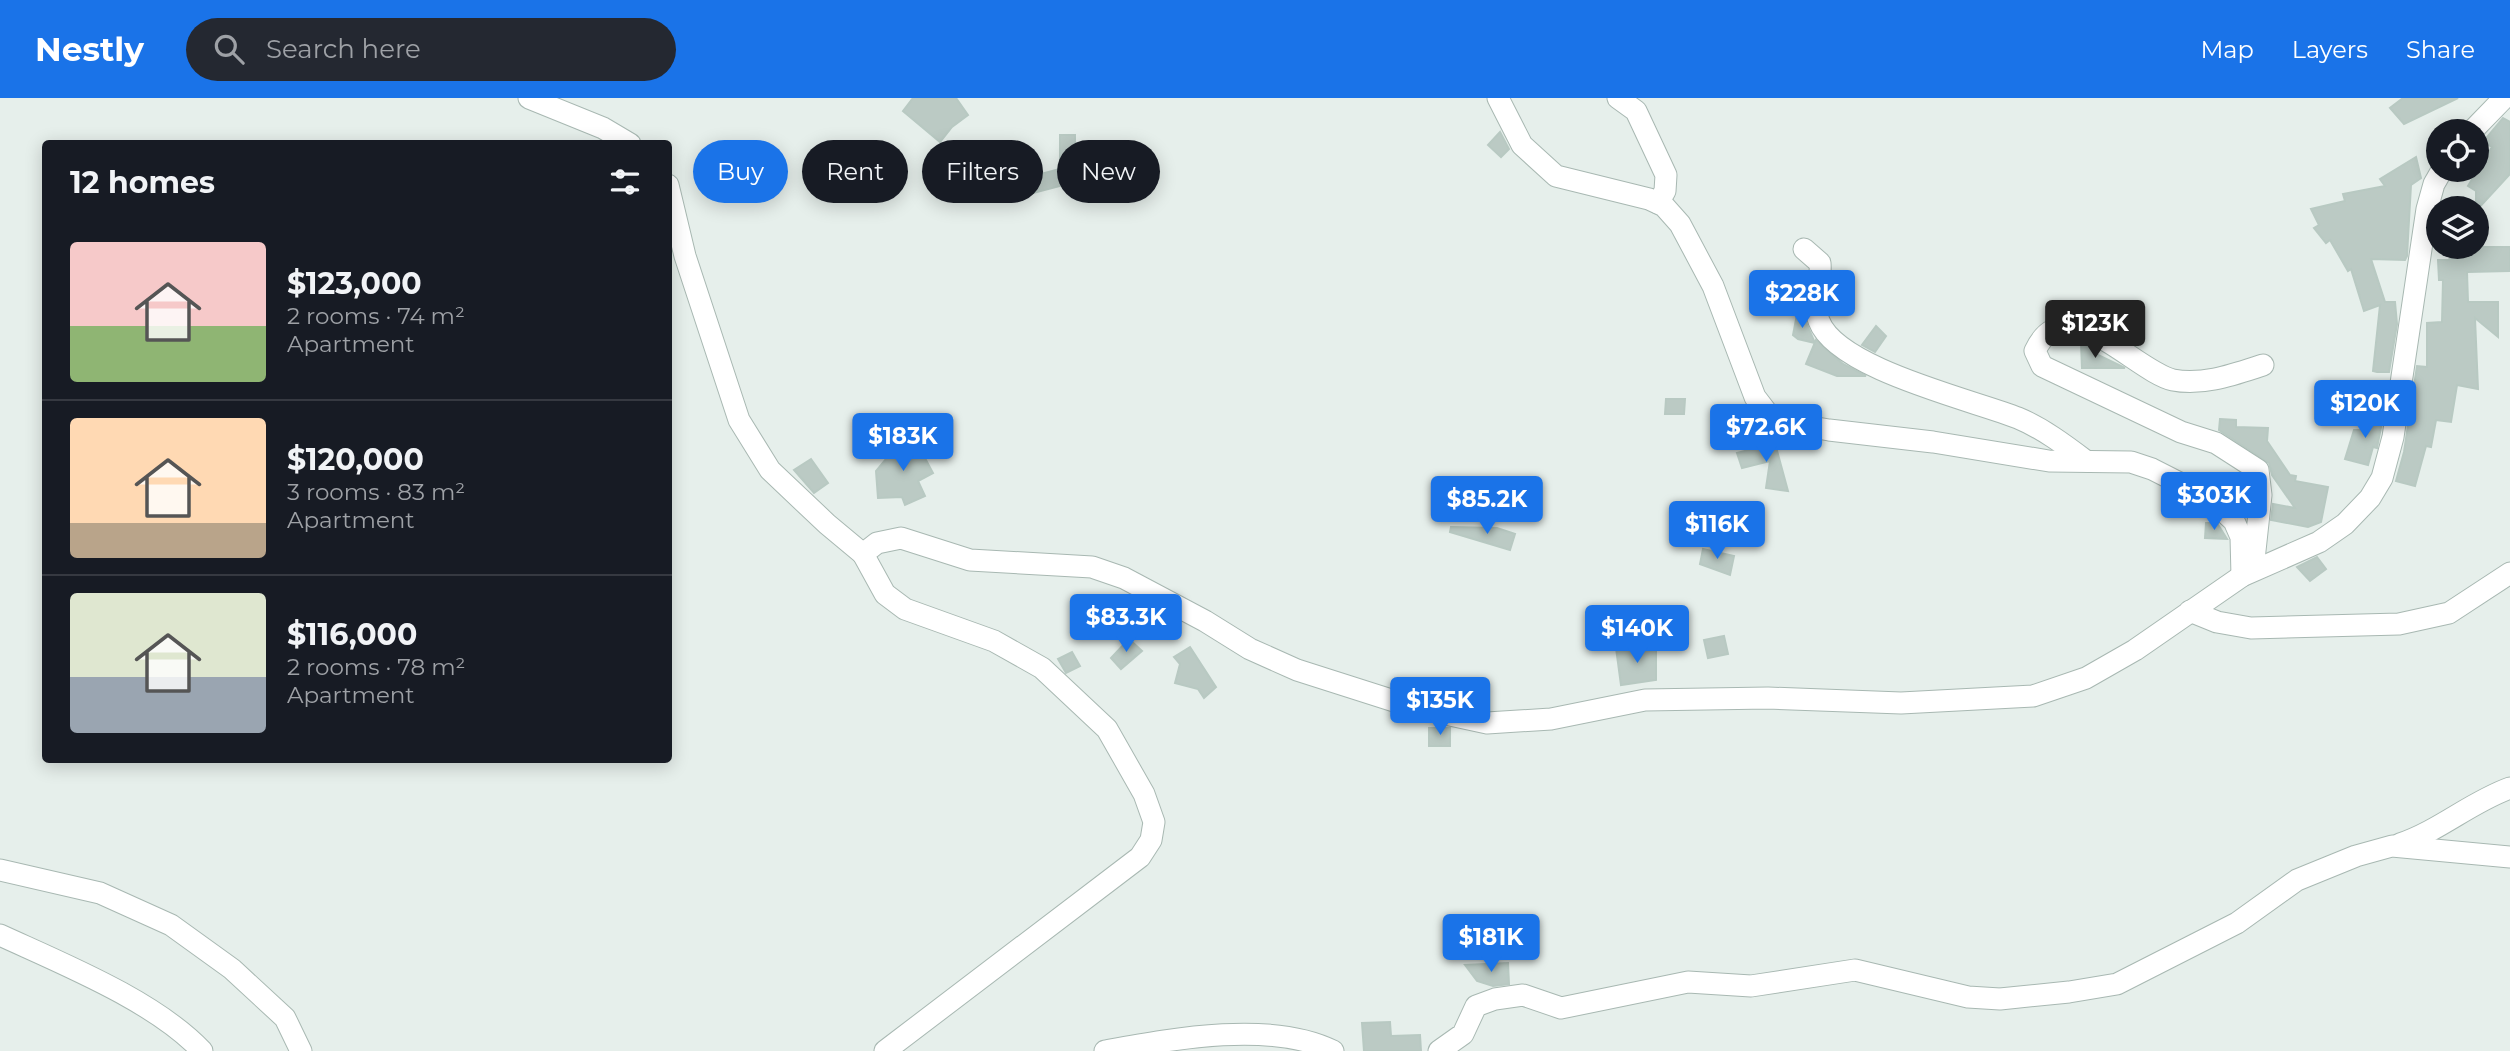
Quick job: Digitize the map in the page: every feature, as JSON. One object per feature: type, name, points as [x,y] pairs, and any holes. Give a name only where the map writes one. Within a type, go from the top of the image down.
[{"type":"street","points":[[529,98],[603,128],[623,140]]},
{"type":"street","points":[[1498,98],[1522,145],[1556,176],[1658,203],[1680,224],[1713,286],[1755,397],[1768,414],[1788,423],[1829,430],[1933,442],[2049,461],[2131,462],[2183,482],[2209,498],[2234,521],[2241,537],[2247,574]]},
{"type":"street","points":[[1618,98],[1636,111],[1666,175],[1665,191],[1658,203]]},
{"type":"street","points":[[2484,119],[2504,98]]},
{"type":"street","points":[[863,554],[877,543],[901,538],[970,560],[1092,567],[1125,578],[1205,621],[1250,649],[1297,670],[1413,707],[1487,723],[1551,719],[1645,700],[1768,698],[1901,704],[2033,696],[2086,678],[2136,650],[2247,574],[2319,542],[2345,524],[2370,498],[2382,478],[2393,437],[2427,209],[2435,182]]},
{"type":"street","points":[[672,202],[685,257],[739,420],[770,470],[863,554],[885,594],[905,609],[994,641],[1042,668],[1107,729],[1144,794],[1154,822],[1151,840],[1140,857],[885,1051]]},
{"type":"street","points":[[1804,249],[1820,263],[1816,308],[1819,323],[1829,335],[1865,362],[2020,419],[2086,461]]},
{"type":"street","points":[[2247,574],[2261,495],[2258,470],[2216,443],[2182,432],[2088,385],[2042,366],[2035,351],[2039,342],[2048,335],[2076,328],[2106,338],[2154,373],[2175,380],[2202,381],[2231,376],[2263,365]]},
{"type":"street","points":[[2190,611],[2217,622],[2251,628],[2399,624],[2449,613],[2510,573]]},
{"type":"street","points":[[1439,1051],[1463,1034],[1476,1006],[1495,999],[1523,995],[1561,1008],[1688,982],[1751,986],[1855,970],[1968,997],[2069,992],[2117,984],[2237,923],[2297,880],[2356,856],[2418,838],[2478,802],[2510,788]]},
{"type":"street","points":[[2392,846],[2510,857]]},
{"type":"street","points":[[0,870],[100,893],[170,925],[232,969],[285,1018],[301,1051]]},
{"type":"street","points":[[0,935],[107,987],[174,1025],[202,1051]]},
{"type":"street","points":[[1105,1051],[1153,1042],[1269,1035],[1296,1038],[1333,1051]]},
{"type":"building","points":[[913,98],[956,98],[968,115],[952,127],[942,140],[938,140],[903,111]]},
{"type":"building","points":[[2403,98],[2458,98],[2404,124],[2390,108]]},
{"type":"building","points":[[2503,118],[2510,122],[2510,174],[2489,197],[2476,196],[2476,191],[2468,186],[2470,182],[2489,182],[2489,152],[2492,147],[2489,145],[2489,135]]},
{"type":"building","points":[[1500,132],[1509,149],[1501,157],[1488,145]]},
{"type":"building","points":[[1060,135],[1075,135],[1075,140],[1060,140]]},
{"type":"building","points":[[2416,157],[2421,178],[2411,185],[2407,256],[2405,260],[2371,259],[2385,302],[2395,302],[2397,324],[2389,372],[2377,372],[2373,371],[2380,305],[2364,311],[2351,269],[2348,271],[2330,240],[2326,243],[2314,228],[2319,225],[2311,209],[2345,201],[2343,194],[2385,186],[2380,179]]},
{"type":"building","points":[[1057,170],[1057,187],[1043,190],[1043,173]]},
{"type":"building","points":[[2489,247],[2510,247],[2510,271],[2467,272],[2468,302],[2498,302],[2498,337],[2475,318],[2478,389],[2457,385],[2451,422],[2436,420],[2431,447],[2426,446],[2415,486],[2396,481],[2404,452],[2417,366],[2427,367],[2427,323],[2442,322],[2443,280],[2439,280],[2438,260],[2489,259]]},
{"type":"building","points":[[1797,314],[1805,320],[1815,343],[1793,335]]},
{"type":"building","points":[[1876,326],[1886,336],[1875,352],[1862,345]]},
{"type":"building","points":[[1816,340],[1843,364],[1866,376],[1837,376],[1806,364]]},
{"type":"building","points":[[2081,343],[2096,350],[2096,354],[2125,368],[2082,368]]},
{"type":"building","points":[[1666,399],[1685,399],[1684,414],[1665,414]]},
{"type":"building","points":[[2365,414],[2383,417],[2377,448],[2373,447],[2368,465],[2345,459],[2354,430],[2362,430]]},
{"type":"building","points":[[2220,419],[2236,420],[2236,427],[2268,428],[2267,441],[2290,475],[2296,476],[2295,481],[2328,487],[2321,522],[2308,527],[2271,520],[2273,504],[2295,508],[2272,475],[2269,463],[2219,430]]},
{"type":"building","points":[[905,436],[920,449],[933,473],[918,481],[925,496],[905,505],[902,497],[878,498],[876,471]]},
{"type":"building","points":[[1773,436],[1788,491],[1766,488],[1770,461],[1742,468],[1737,453],[1772,444]]},
{"type":"building","points":[[811,459],[828,483],[814,493],[794,470]]},
{"type":"building","points":[[2206,523],[2217,523],[2227,539],[2205,538]]},
{"type":"building","points":[[1451,527],[1497,528],[1515,534],[1510,550],[1450,532]]},
{"type":"building","points":[[1703,549],[1734,556],[1730,575],[1700,564]]},
{"type":"building","points":[[2317,557],[2326,569],[2310,581],[2297,567]]},
{"type":"building","points":[[1724,636],[1728,654],[1708,658],[1704,640]]},
{"type":"building","points":[[1129,639],[1142,651],[1121,669],[1111,658]]},
{"type":"building","points":[[1190,647],[1216,687],[1204,698],[1198,689],[1175,683],[1180,664],[1174,657]]},
{"type":"building","points":[[1656,647],[1656,680],[1621,685],[1616,648]]},
{"type":"building","points":[[1072,652],[1080,666],[1066,673],[1058,659]]},
{"type":"building","points":[[1429,728],[1450,728],[1450,746],[1429,746]]},
{"type":"building","points":[[1508,963],[1509,984],[1493,986],[1477,981],[1465,965]]},
{"type":"building","points":[[1390,1022],[1391,1036],[1420,1035],[1421,1051],[1364,1051],[1362,1023]]}]
